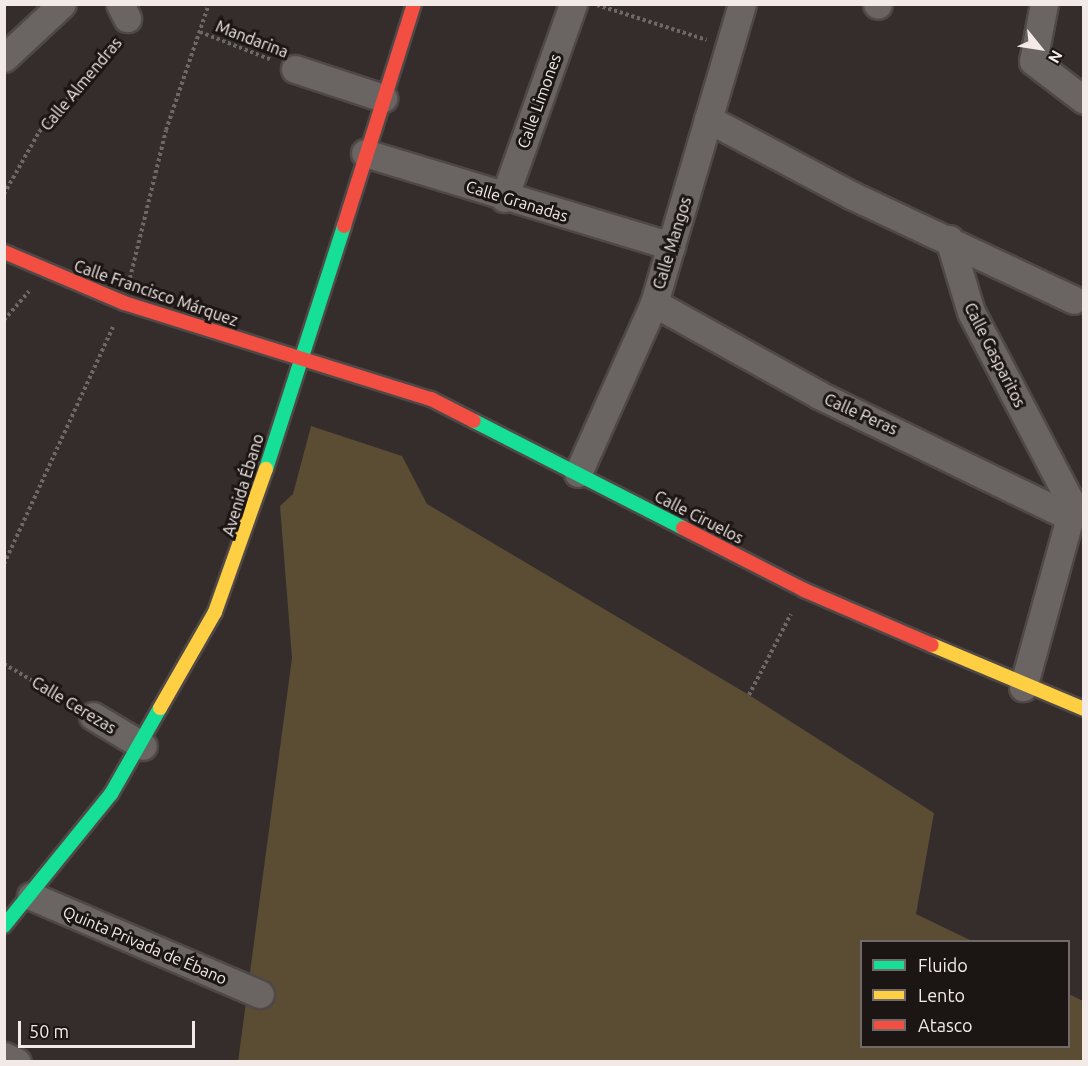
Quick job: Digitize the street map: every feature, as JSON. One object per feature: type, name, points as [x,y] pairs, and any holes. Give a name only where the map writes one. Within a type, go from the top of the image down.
[{"type":"street","points":[[4,58],[62,4]]},
{"type":"street","name":"Avenida Ébano","points":[[4,926],[31,896],[143,746],[191,659],[242,546],[299,357],[414,4]]},
{"type":"street","name":"Calle Limones","points":[[504,198],[573,4]]},
{"type":"street","name":"Calle Mangos","points":[[578,473],[654,303],[741,4]]},
{"type":"street","points":[[1044,4],[1033,61],[1083,100]]},
{"type":"street","points":[[295,69],[383,98]]},
{"type":"street","points":[[708,119],[1074,300]]},
{"type":"street","name":"Calle Granadas","points":[[365,153],[504,198],[671,246]]},
{"type":"street","name":"Calle Gasparitos","points":[[949,239],[970,312],[1070,496],[1072,518],[1023,687]]},
{"type":"street","name":"Calle Francisco Márquez","points":[[4,252],[46,272],[124,303],[299,357]]},
{"type":"street","name":"Calle Peras","points":[[654,303],[819,395],[1072,518]]},
{"type":"street","name":"Calle Ciruelos","points":[[299,357],[431,399],[804,590],[1023,687],[1083,709]]},
{"type":"street","name":"Calle Cerezas","points":[[93,716],[143,746]]},
{"type":"street","name":"Quinta Privada de Ébano","points":[[31,896],[260,994]]},
{"type":"street","points":[[4,1056],[17,1062]]},
{"type":"path","points":[[596,4],[729,48]]},
{"type":"path","name":"Calle Almendras","points":[[4,194],[39,132],[125,31],[123,11]]},
{"type":"path","name":"Mandarina","points":[[200,32],[295,69]]},
{"type":"path","points":[[4,320],[46,272]]},
{"type":"path","points":[[749,695],[804,590]]},
{"type":"path","name":"Calle Cerezas","points":[[4,664],[93,716]]},
{"type":"shaded area","points":[[311,426],[402,456],[427,504],[749,695],[934,813],[916,914],[970,940],[860,940],[860,1048],[1070,1048],[1070,994],[1083,1001],[1083,1061],[238,1062],[292,658],[280,506],[293,494]]},
{"type":"traffic: fast","points":[[266,469],[344,226]]},
{"type":"traffic: fast","points":[[474,421],[683,528]]},
{"type":"traffic: fast","points":[[4,926],[111,794],[160,708]]},
{"type":"traffic: slow","points":[[160,708],[215,612],[266,469]]},
{"type":"traffic: slow","points":[[932,645],[1084,709]]},
{"type":"traffic: jam","points":[[344,226],[414,4]]},
{"type":"traffic: jam","points":[[4,252],[124,303],[431,399],[474,421]]},
{"type":"traffic: jam","points":[[683,528],[804,590],[932,645]]}]
